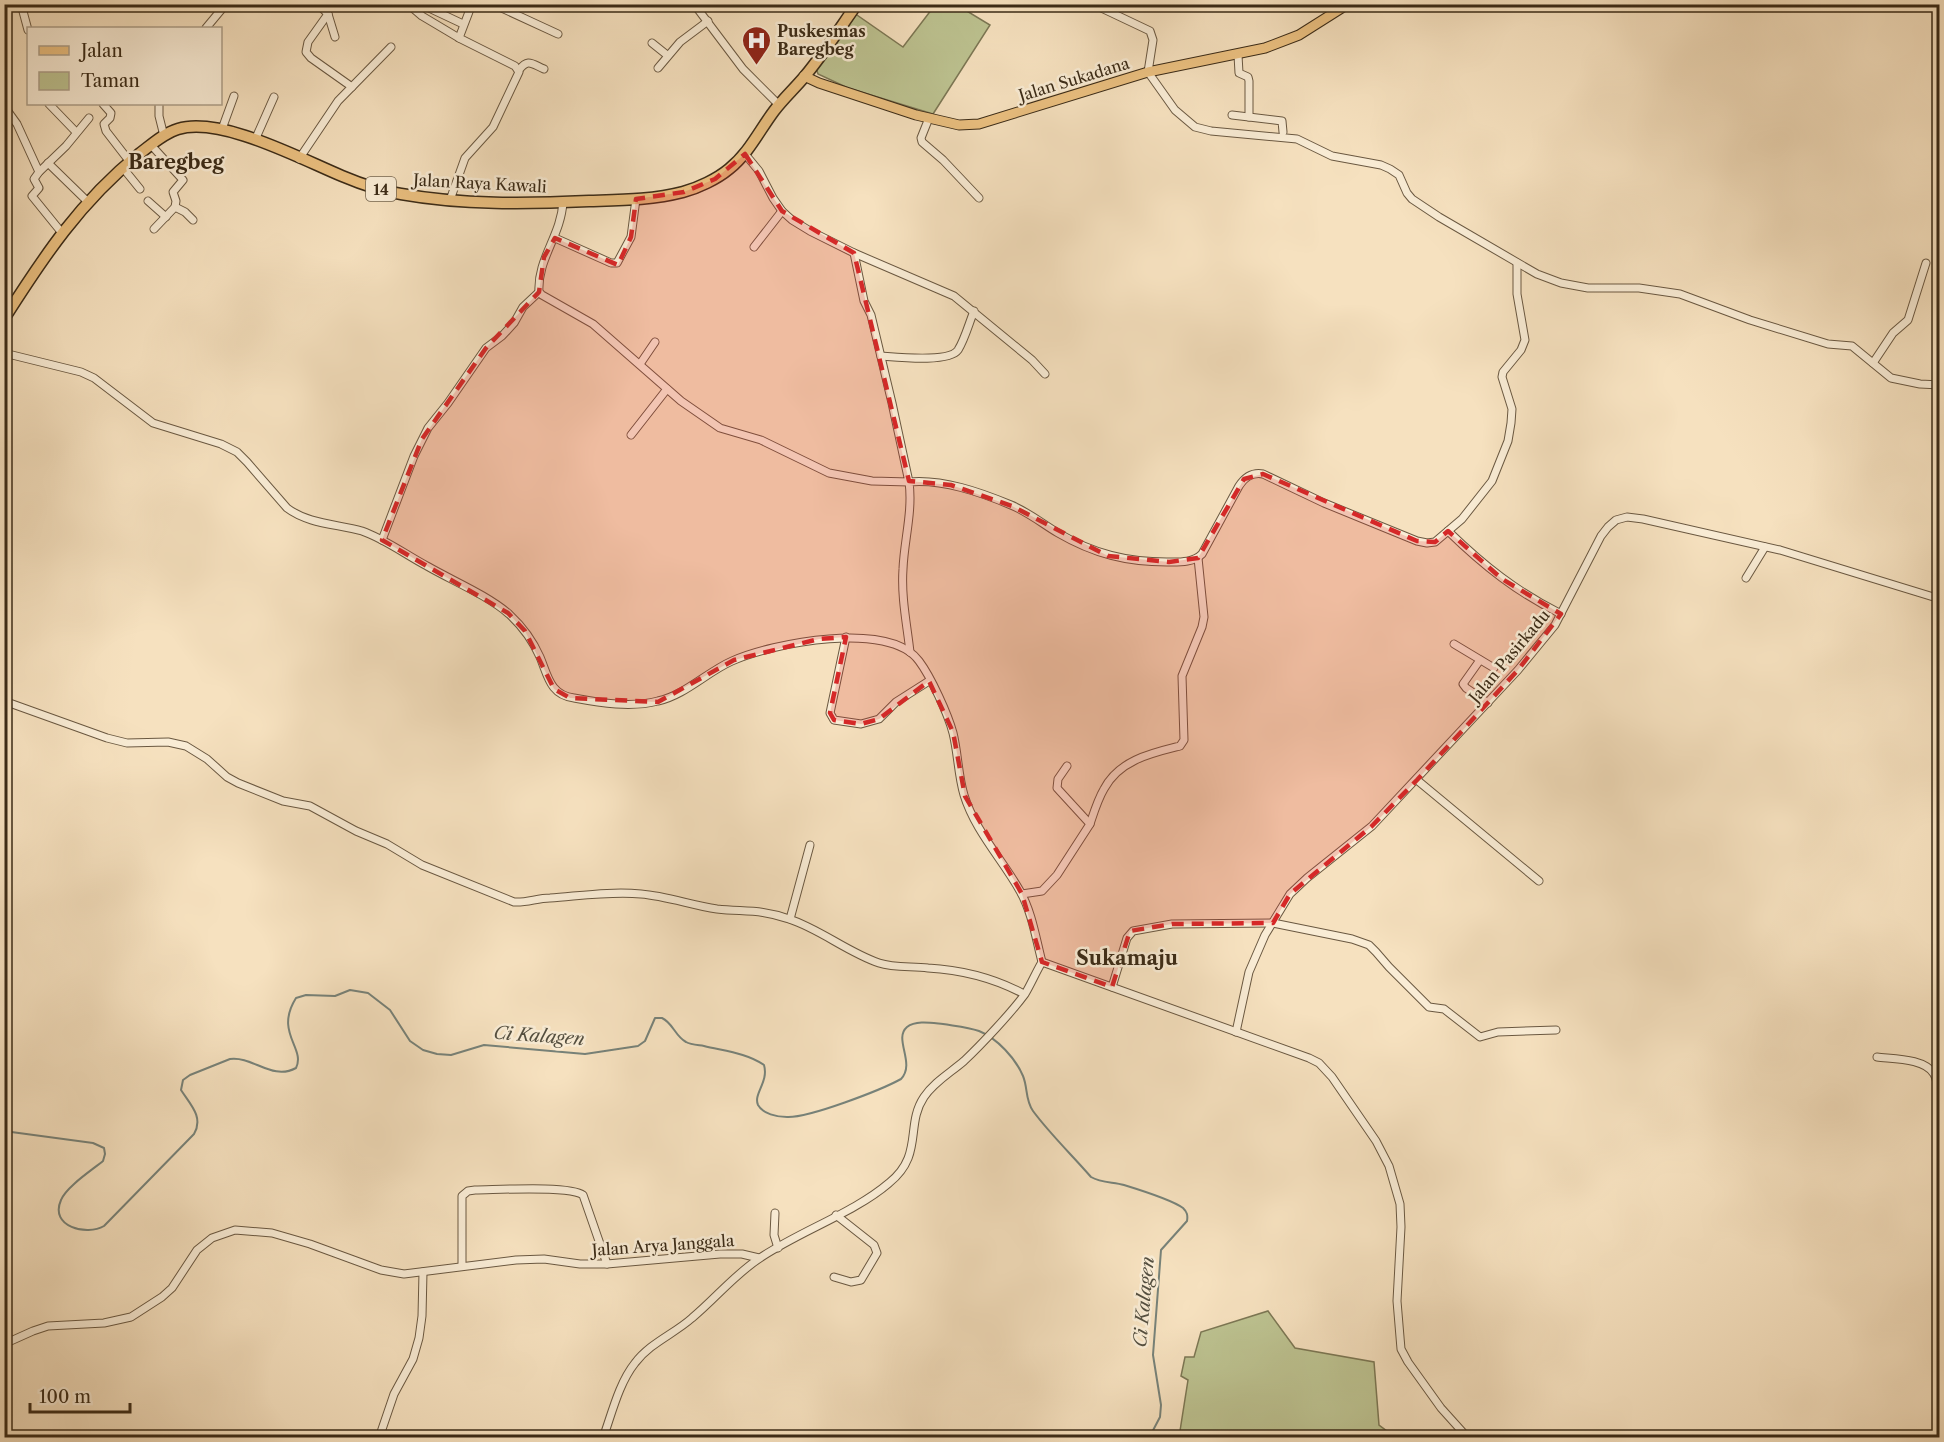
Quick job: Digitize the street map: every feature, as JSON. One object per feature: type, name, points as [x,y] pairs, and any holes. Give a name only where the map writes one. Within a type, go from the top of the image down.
[{"type":"highway","name":"Jalan Raya Kawali","points":[[4,319],[62,232],[88,202],[126,165],[164,136],[178,129],[201,126],[222,129],[255,140],[358,183],[399,194],[450,200],[562,202],[636,200],[684,192],[715,179],[729,170],[745,154],[779,105],[804,76],[857,4]]},
{"type":"main road","name":"Jalan Sukadana","points":[[804,76],[819,83],[929,118],[959,125],[979,124],[1148,72],[1265,48],[1299,35],[1348,4]]},
{"type":"street","points":[[21,4],[27,27]]},
{"type":"street","points":[[207,27],[226,4]]},
{"type":"street","points":[[318,4],[328,14],[335,37]]},
{"type":"street","points":[[408,4],[422,16],[519,70]]},
{"type":"street","points":[[459,38],[472,4]]},
{"type":"street","points":[[493,4],[558,34]]},
{"type":"street","points":[[694,4],[743,69],[779,105]]},
{"type":"street","points":[[1094,4],[1150,32],[1153,40],[1148,72],[1174,110],[1195,127],[1210,131],[1297,139],[1332,156],[1381,165],[1399,175],[1412,199],[1517,263],[1561,283],[1588,288],[1639,288],[1680,294],[1750,320],[1828,344],[1852,346],[1891,378],[1920,384],[1940,385]]},
{"type":"street","points":[[429,8],[464,24]]},
{"type":"street","points":[[328,14],[308,42],[306,52],[352,87]]},
{"type":"street","points":[[657,68],[680,42],[708,21]]},
{"type":"street","points":[[652,43],[667,55]]},
{"type":"street","points":[[299,159],[330,111],[391,46]]},
{"type":"street","points":[[1238,55],[1239,73],[1248,77],[1249,81],[1249,117]]},
{"type":"street","points":[[450,200],[465,159],[494,127],[519,70],[528,62],[544,69]]},
{"type":"street","points":[[222,129],[234,96]]},
{"type":"street","points":[[255,140],[274,97]]},
{"type":"street","points":[[51,105],[76,132]]},
{"type":"street","points":[[104,105],[111,115],[105,123],[105,128],[140,189]]},
{"type":"street","points":[[159,105],[164,136]]},
{"type":"street","points":[[4,106],[17,124],[39,172]]},
{"type":"street","points":[[1232,115],[1282,121],[1283,132]]},
{"type":"street","points":[[62,232],[32,196],[39,189],[34,181],[39,172],[66,146],[88,118]]},
{"type":"street","points":[[929,118],[921,138],[922,142],[943,160],[979,198]]},
{"type":"street","points":[[152,145],[182,178],[182,183],[173,192],[175,207],[154,229]]},
{"type":"street","points":[[745,154],[759,171],[782,211],[810,231],[854,253],[954,296],[1032,360],[1045,374]]},
{"type":"street","points":[[48,163],[88,202]]},
{"type":"street","points":[[555,238],[617,263],[631,237],[636,200]]},
{"type":"street","points":[[148,201],[166,217]]},
{"type":"street","points":[[539,292],[538,285],[544,257],[555,238],[562,202]]},
{"type":"street","points":[[175,207],[185,212],[193,220]]},
{"type":"street","points":[[754,247],[782,211]]},
{"type":"street","points":[[854,253],[909,482],[910,500],[903,568],[903,595],[910,652]]},
{"type":"street","points":[[539,292],[593,324],[667,389],[713,424],[726,431],[743,434],[769,444],[815,468],[849,478],[951,485],[1012,506],[1067,538],[1108,556],[1141,562],[1180,562],[1198,558],[1202,554],[1239,486],[1244,479],[1257,473],[1417,541],[1435,542],[1462,519],[1492,481],[1508,441],[1512,409],[1503,372],[1521,350],[1525,340],[1517,294],[1517,263]]},
{"type":"street","points":[[1873,363],[1893,333],[1908,320],[1926,263]]},
{"type":"street","points":[[382,540],[414,456],[428,428],[486,348],[502,336],[514,323],[523,307],[539,292]]},
{"type":"street","points":[[880,356],[939,357],[953,354],[959,348],[974,311]]},
{"type":"street","points":[[640,364],[655,342]]},
{"type":"street","points":[[4,353],[87,375],[153,423],[221,444],[237,452],[296,515],[362,532],[382,540],[508,613],[525,631],[554,689],[570,698],[606,703],[658,702],[734,660],[781,646],[819,639],[846,637],[891,644],[910,652],[919,662],[953,732],[965,796],[979,828],[1022,894],[1042,962],[1024,994],[964,1060],[931,1089],[921,1102],[917,1112],[910,1154],[898,1175],[882,1190],[759,1258],[691,1319],[663,1337],[635,1363],[626,1379],[603,1437]]},
{"type":"street","points":[[631,435],[667,389]]},
{"type":"street","name":"Jalan Pasirkadu","points":[[1236,1032],[1250,972],[1273,923],[1290,894],[1372,826],[1525,661],[1561,614],[1601,536],[1616,520],[1627,517],[1643,519],[1765,547],[1940,599]]},
{"type":"street","points":[[1448,531],[1502,579],[1536,602],[1561,614]]},
{"type":"street","points":[[1746,578],[1765,547]]},
{"type":"street","points":[[1022,894],[1042,891],[1057,875],[1090,824],[1104,788],[1119,770],[1139,758],[1180,746],[1184,740],[1182,676],[1204,617],[1198,558]]},
{"type":"street","points":[[846,637],[830,713],[834,720],[861,724],[879,719],[896,702],[929,681]]},
{"type":"street","points":[[1454,644],[1494,668]]},
{"type":"street","points":[[1480,660],[1465,680],[1464,685],[1488,703]]},
{"type":"street","points":[[4,701],[106,738],[128,742],[168,742],[186,746],[238,783],[284,801],[314,808],[356,831],[387,844],[422,865],[514,902],[525,903],[547,898],[640,894],[719,909],[762,911],[790,919],[879,963],[954,970],[989,978],[1024,994]]},
{"type":"street","points":[[1067,766],[1056,786],[1074,809],[1090,824]]},
{"type":"street","points":[[1417,780],[1539,881]]},
{"type":"street","points":[[790,919],[810,845]]},
{"type":"street","points":[[1112,987],[1127,938],[1133,931],[1172,924],[1273,923],[1352,939],[1368,945],[1430,1006],[1444,1009],[1477,1036],[1484,1037],[1498,1032],[1556,1030]]},
{"type":"street","points":[[1042,962],[1319,1063],[1332,1077],[1376,1141],[1389,1166],[1400,1204],[1397,1301],[1401,1349],[1441,1408],[1468,1437]]},
{"type":"street","points":[[1877,1057],[1916,1063],[1929,1068],[1935,1077],[1940,1106]]},
{"type":"street","points":[[462,1266],[462,1196],[468,1191],[475,1190],[561,1189],[579,1193],[583,1196],[607,1264]]},
{"type":"street","points":[[775,1213],[774,1235],[778,1248]]},
{"type":"street","points":[[834,1277],[851,1282],[861,1280],[877,1253],[874,1245],[836,1215]]},
{"type":"street","name":"Jalan Arya Janggala","points":[[4,1344],[48,1326],[104,1323],[131,1317],[172,1288],[197,1250],[212,1238],[235,1230],[272,1233],[381,1270],[404,1274],[516,1260],[544,1259],[580,1264],[607,1264],[720,1254],[742,1254],[759,1258]]},
{"type":"street","points":[[378,1437],[394,1394],[413,1359],[419,1338],[423,1272]]},
{"type":"highlighted area","points":[[745,154],[782,211],[854,253],[909,481],[951,485],[1012,506],[1108,556],[1169,562],[1198,558],[1244,479],[1263,474],[1417,541],[1435,542],[1448,531],[1502,579],[1561,614],[1518,670],[1417,780],[1372,826],[1290,894],[1273,923],[1172,924],[1130,931],[1112,987],[1042,962],[1022,894],[965,796],[953,732],[929,681],[879,719],[861,724],[834,720],[830,713],[846,637],[819,639],[734,660],[658,702],[570,698],[554,689],[525,631],[508,613],[382,540],[422,439],[486,348],[539,292],[544,257],[555,238],[618,265],[631,237],[636,199],[684,192],[715,179]]},
{"type":"green space","points":[[935,5],[957,5],[990,25],[933,114],[848,88],[818,74],[816,68],[854,13],[903,47]]},
{"type":"green space","points":[[1268,1311],[1295,1348],[1374,1362],[1379,1425],[1395,1437],[1191,1438],[1180,1431],[1188,1380],[1181,1376],[1185,1357],[1194,1357],[1201,1332]]},
{"type":"waterway","name":"Ci Kalagen","points":[[4,1131],[93,1143],[104,1148],[103,1161],[68,1190],[61,1200],[59,1209],[60,1217],[65,1223],[88,1230],[104,1226],[194,1134],[197,1128],[197,1116],[181,1090],[183,1080],[230,1059],[247,1061],[279,1072],[296,1068],[297,1054],[288,1021],[296,998],[306,995],[335,996],[350,990],[368,993],[390,1010],[410,1041],[423,1050],[451,1055],[484,1045],[585,1054],[638,1046],[645,1041],[655,1018],[662,1018],[688,1043],[743,1055],[764,1065],[765,1071],[758,1096],[758,1105],[767,1113],[783,1117],[797,1116],[827,1108],[878,1090],[901,1079],[906,1066],[903,1032],[911,1025],[929,1023],[975,1030],[986,1034],[1011,1056],[1023,1076],[1033,1111],[1091,1177],[1154,1195],[1178,1205],[1186,1212],[1187,1221],[1161,1250],[1153,1355],[1161,1405],[1160,1417],[1149,1438]]},
{"type":"place","name":"Puskesmas Baregbeg","points":[[756,66]]},
{"type":"district","name":"Baregbeg","points":[[176,162]]},
{"type":"district","name":"Sukamaju","points":[[1127,958]]}]
